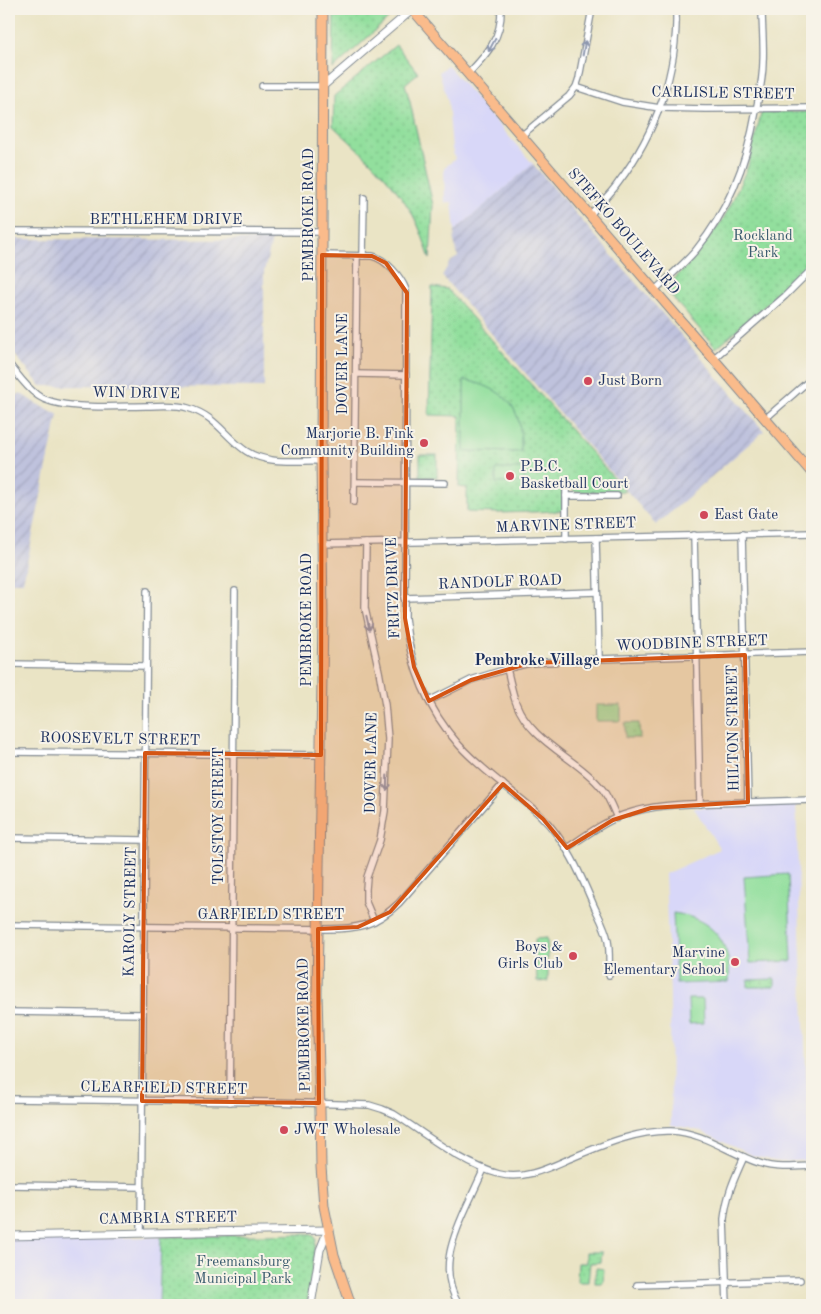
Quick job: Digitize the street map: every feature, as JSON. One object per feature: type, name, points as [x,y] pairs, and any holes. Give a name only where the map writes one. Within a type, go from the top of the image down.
[{"type":"main road","name":"PEMBROKE ROAD","points":[[323,9],[322,616],[317,994],[319,1103],[322,1190],[328,1230],[339,1273],[351,1305]]},
{"type":"main road","name":"STEFKO BOULEVARD","points":[[412,9],[812,473]]},
{"type":"street","points":[[262,86],[323,86],[412,9]]},
{"type":"street","points":[[468,74],[494,44],[500,24],[501,9]]},
{"type":"street","points":[[521,136],[569,96],[576,87],[592,9]]},
{"type":"street","points":[[590,215],[617,185],[634,160],[660,108],[669,82],[673,62],[676,9]]},
{"type":"street","points":[[655,290],[695,251],[710,231],[735,187],[744,164],[757,108],[764,62],[762,9]]},
{"type":"street","name":"CARLISLE STREET","points":[[576,87],[622,102],[660,108],[812,108]]},
{"type":"street","name":"DOVER LANE","points":[[354,502],[356,374],[364,198]]},
{"type":"street","name":"BETHLEHEM DRIVE","points":[[9,231],[322,232]]},
{"type":"street","name":"FRITZ DRIVE","points":[[322,255],[376,257],[383,260],[405,287],[407,296],[404,618],[409,647],[420,682],[437,715],[460,746],[543,819],[567,848],[583,878],[606,932],[609,944],[610,975]]},
{"type":"street","points":[[713,359],[785,296],[812,269]]},
{"type":"street","name":"WIN DRIVE","points":[[9,364],[27,386],[48,402],[96,406],[182,406],[209,417],[240,446],[258,457],[279,460],[321,460]]},
{"type":"street","points":[[356,374],[406,375]]},
{"type":"street","points":[[765,419],[812,378]]},
{"type":"street","points":[[354,482],[445,483]]},
{"type":"street","points":[[566,487],[566,539]]},
{"type":"street","points":[[566,496],[616,496]]},
{"type":"street","name":"MARVINE STREET","points":[[321,544],[812,533]]},
{"type":"street","name":"HILTON STREET","points":[[742,534],[748,802]]},
{"type":"street","points":[[694,536],[700,804]]},
{"type":"street","points":[[596,538],[599,659]]},
{"type":"street","name":"DOVER LANE","points":[[366,543],[366,613],[384,697],[388,739],[387,802],[384,823],[369,870],[366,889],[366,902],[374,921]]},
{"type":"street","name":"KAROLY STREET","points":[[141,1233],[147,591]]},
{"type":"street","name":"TOLSTOY STREET","points":[[230,1102],[235,591]]},
{"type":"street","name":"RANDOLF ROAD","points":[[404,598],[597,592]]},
{"type":"street","name":"WOODBINE STREET","points":[[429,701],[471,680],[530,663],[812,652]]},
{"type":"street","points":[[9,664],[146,666]]},
{"type":"street","points":[[508,669],[516,702],[526,720],[541,737],[578,766],[599,786],[608,798],[617,818]]},
{"type":"street","name":"ROOSEVELT STREET","points":[[9,752],[321,755]]},
{"type":"street","name":"GARFIELD STREET","points":[[9,925],[318,928],[351,928],[361,926],[390,912],[403,899],[503,784]]},
{"type":"street","points":[[567,848],[617,818],[660,806],[812,800]]},
{"type":"street","points":[[9,838],[145,840]]},
{"type":"street","points":[[9,1012],[143,1014]]},
{"type":"street","name":"CLEARFIELD STREET","points":[[9,1099],[364,1105],[382,1109],[398,1117],[461,1158],[502,1175],[528,1174],[544,1170],[627,1137],[661,1131],[680,1132],[697,1136],[759,1163],[777,1167],[812,1166]]},
{"type":"street","points":[[727,1305],[725,1208],[727,1196],[744,1157]]},
{"type":"street","points":[[459,1305],[450,1283],[450,1252],[458,1225],[484,1169]]},
{"type":"street","points":[[9,1186],[141,1187]]},
{"type":"street","points":[[311,1305],[320,1250],[328,1230]]},
{"type":"street","name":"CAMBRIA STREET","points":[[9,1236],[328,1230]]},
{"type":"street","points":[[637,1284],[800,1280]]},
{"type":"highlighted area","points":[[322,255],[372,256],[386,263],[407,293],[405,618],[414,667],[429,701],[471,680],[530,663],[745,655],[748,802],[651,808],[613,820],[567,848],[543,819],[503,784],[390,912],[358,927],[318,929],[319,1103],[142,1101],[145,753],[321,755]]},
{"type":"shaded area","points":[[447,65],[533,164],[455,231],[452,202],[445,203],[444,168],[455,159],[452,149],[448,101],[439,72]]},
{"type":"shaded area","points":[[533,164],[764,431],[656,525],[442,276],[450,262],[458,257],[454,241],[455,231]]},
{"type":"shaded area","points":[[9,239],[272,240],[264,272],[264,387],[41,386],[9,348]]},
{"type":"shaded area","points":[[20,393],[58,414],[23,582],[9,582],[9,402]]},
{"type":"shaded area","name":"Marvine Elementary School","points":[[796,804],[810,1160],[780,1162],[753,1156],[700,1131],[671,1125],[670,992],[665,874],[720,849],[694,808]]},
{"type":"shaded area","points":[[161,1237],[159,1305],[9,1305],[9,1239]]},
{"type":"green space","points":[[334,9],[399,9],[333,69]]},
{"type":"green space","points":[[396,45],[418,73],[405,84],[433,205],[430,259],[417,223],[400,195],[357,148],[333,126],[334,96]]},
{"type":"green space","name":"Rockland Park","points":[[762,112],[812,112],[812,259],[776,296],[716,348],[665,289],[696,256],[723,219],[748,166]]},
{"type":"green space","points":[[432,287],[447,289],[625,491],[574,492],[574,484],[562,483],[563,511],[467,512],[467,488],[459,487],[460,416],[429,415]]},
{"type":"green space","points":[[464,380],[496,391],[513,408],[518,420],[521,452],[464,451]]},
{"type":"green space","points":[[420,455],[437,455],[437,477],[420,477]]},
{"type":"green space","name":"P.B.C. Basketball Court","points":[[496,469],[524,469],[524,482],[496,483]]},
{"type":"green space","points":[[596,705],[621,705],[621,721],[596,721]]},
{"type":"green space","points":[[625,723],[639,723],[640,738],[625,738]]},
{"type":"green space","points":[[788,874],[792,961],[750,963],[744,877]]},
{"type":"green space","points":[[673,913],[699,920],[717,935],[727,955],[729,982],[676,984]]},
{"type":"green space","points":[[547,938],[548,959],[536,960],[535,939]]},
{"type":"green space","points":[[536,962],[548,962],[548,981],[537,982]]},
{"type":"green space","points":[[775,979],[775,987],[748,987],[748,980]]},
{"type":"green space","points":[[688,999],[703,999],[704,1023],[689,1024]]},
{"type":"green space","name":"Freemansburg Municipal Park","points":[[309,1234],[316,1239],[307,1305],[159,1305],[161,1237]]},
{"type":"green space","points":[[586,1252],[602,1252],[601,1262],[590,1263],[588,1282],[577,1282],[578,1263],[586,1263]]},
{"type":"green space","points":[[596,1268],[604,1269],[603,1283],[595,1283]]},
{"type":"place","name":"Just Born","points":[[588,381]]},
{"type":"place","name":"Marjorie B. Fink Community Building","points":[[424,443]]},
{"type":"place","name":"P.B.C. Basketball Court","points":[[510,476]]},
{"type":"place","name":"East Gate","points":[[704,515]]},
{"type":"place","name":"Boys & Girls Club","points":[[573,956]]},
{"type":"place","name":"Marvine Elementary School","points":[[735,962]]},
{"type":"place","name":"JWT Wholesale","points":[[284,1130]]},
{"type":"district","name":"Pembroke Village","points":[[537,661]]}]
